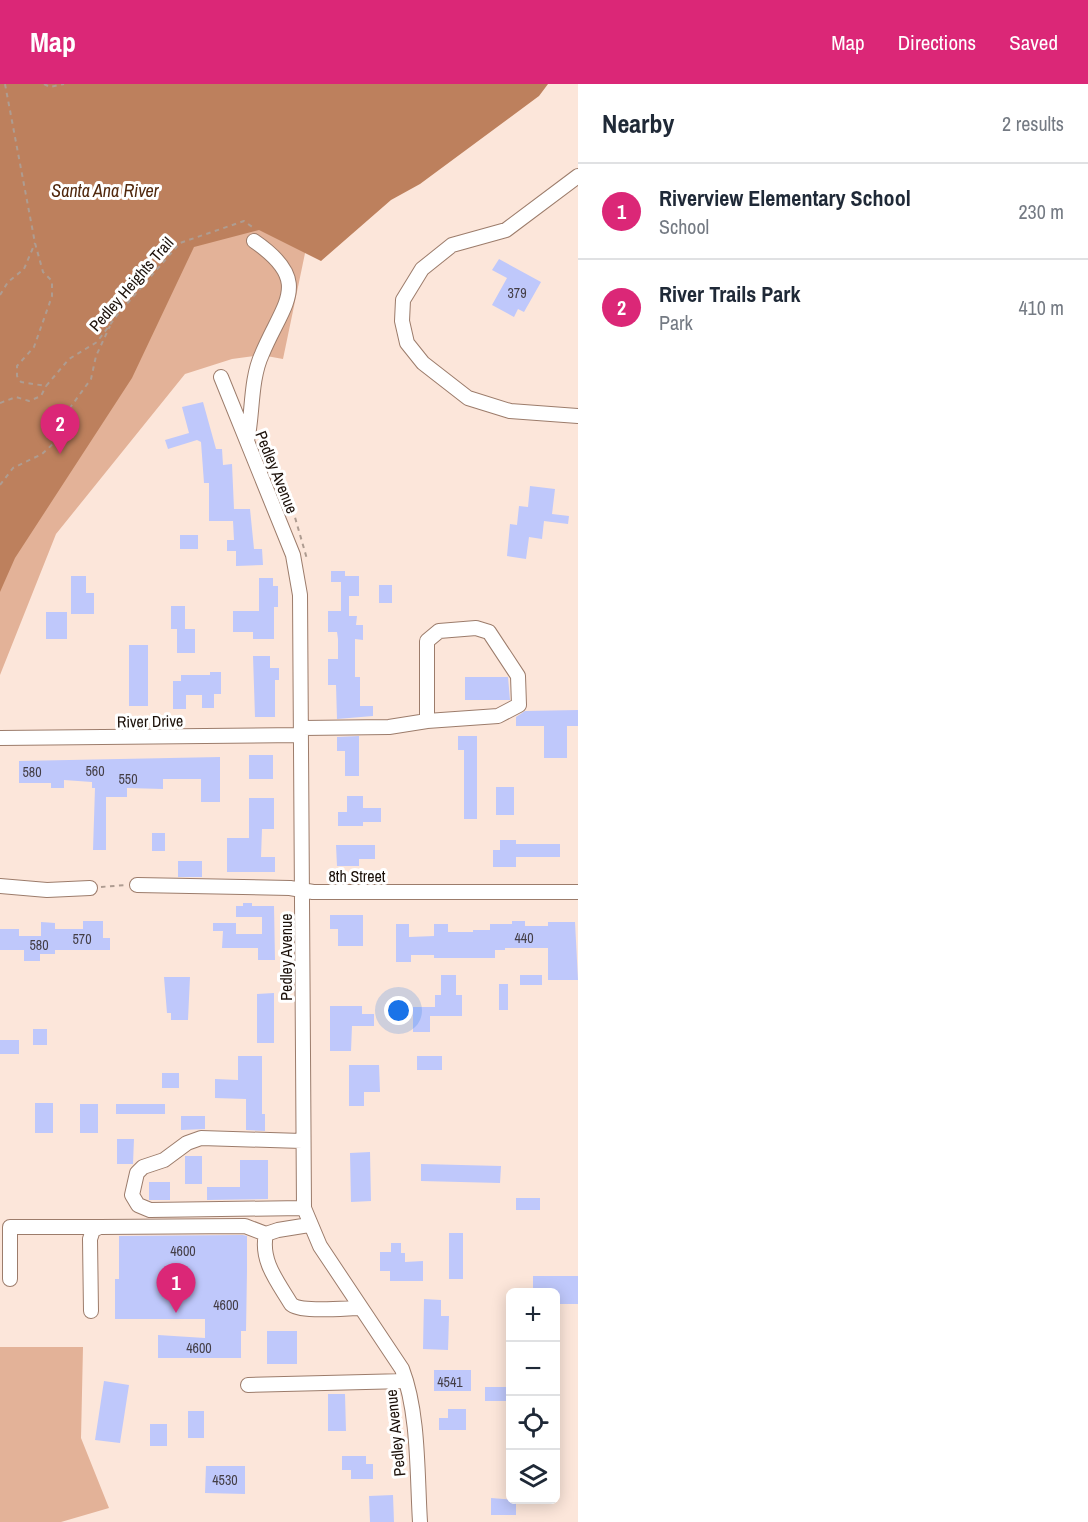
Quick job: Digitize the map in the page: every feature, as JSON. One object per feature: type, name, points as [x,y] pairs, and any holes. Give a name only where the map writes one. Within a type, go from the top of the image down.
[{"type":"street","points":[[578,176],[506,230],[452,245],[422,269],[403,300],[402,321],[407,343],[423,363],[468,398],[510,411],[578,416]]},
{"type":"street","points":[[252,438],[261,355],[281,319],[290,291],[286,273],[274,254],[257,236]]},
{"type":"street","name":"Pedley Avenue","points":[[221,376],[252,438],[293,555],[300,594],[304,1208],[309,1225],[406,1380],[411,1407],[420,1522]]},
{"type":"street","points":[[476,628],[489,632],[518,676],[519,705],[498,716],[427,721],[425,687],[427,641],[439,631],[476,628]]},
{"type":"street","name":"River Drive","points":[[0,738],[302,732],[389,727],[427,721]]},
{"type":"street","name":"8th Street","points":[[137,885],[290,888],[313,892],[578,892]]},
{"type":"street","points":[[0,886],[47,890],[90,888]]},
{"type":"street","points":[[302,1141],[201,1138],[194,1140],[164,1160],[143,1167],[137,1173],[132,1195],[138,1205],[150,1210],[304,1208]]},
{"type":"street","points":[[10,1279],[10,1227],[245,1226],[266,1234],[309,1225]]},
{"type":"street","points":[[91,1311],[90,1239],[93,1230],[100,1227]]},
{"type":"street","points":[[266,1234],[264,1246],[266,1262],[295,1307],[362,1308]]},
{"type":"street","points":[[248,1385],[406,1380]]},
{"type":"path","points":[[5,84],[35,243],[43,272],[51,281],[51,296],[34,347],[17,366],[17,376],[21,382],[46,386]]},
{"type":"path","points":[[44,84],[50,87],[64,84]]},
{"type":"path","name":"Pedley Heights Trail","points":[[0,403],[16,397],[29,401],[40,396],[69,359],[97,342],[118,314],[180,243],[244,221],[257,236]]},
{"type":"path","points":[[0,295],[8,282],[24,269],[35,243]]},
{"type":"path","points":[[0,484],[13,468],[42,454],[55,442],[64,416],[91,379],[96,356],[118,314]]},
{"type":"path","points":[[252,438],[292,507],[307,560]]},
{"type":"path","points":[[90,888],[137,885]]},
{"type":"shaded area","points":[[319,186],[283,359],[261,355],[232,359],[185,374],[56,534],[0,675],[0,222]]},
{"type":"shaded area","points":[[0,1347],[83,1347],[81,1438],[109,1508],[61,1522],[0,1522]]},
{"type":"water","name":"Santa Ana River","points":[[0,84],[548,84],[539,96],[420,184],[391,200],[321,261],[259,230],[194,247],[132,378],[15,558],[0,592]]},
{"type":"building","points":[[499,259],[541,282],[524,312],[518,309],[514,317],[492,305],[507,278],[492,270]]},
{"type":"building","points":[[203,402],[216,449],[222,449],[223,465],[232,464],[234,509],[250,509],[254,549],[262,549],[263,565],[236,566],[236,551],[227,551],[227,540],[234,540],[233,521],[209,521],[209,483],[204,483],[201,442],[197,440],[168,449],[165,440],[189,433],[182,407]]},
{"type":"building","points":[[530,486],[555,489],[552,514],[569,516],[568,524],[544,521],[542,539],[529,537],[526,559],[507,556],[510,524],[517,525],[519,506],[528,507]]},
{"type":"building","points":[[180,535],[198,535],[198,549],[180,549]]},
{"type":"building","points":[[331,571],[345,571],[345,576],[359,576],[359,596],[349,596],[349,616],[357,616],[356,625],[363,625],[363,640],[355,639],[355,677],[360,677],[360,706],[373,706],[373,716],[337,719],[336,685],[328,685],[328,659],[338,659],[338,639],[337,632],[328,632],[328,611],[341,611],[341,582],[331,582]]},
{"type":"building","points":[[71,576],[86,576],[86,593],[94,593],[94,614],[71,614]]},
{"type":"building","points":[[259,578],[273,578],[273,586],[278,586],[278,607],[274,607],[274,639],[253,639],[253,632],[233,632],[233,611],[259,611]]},
{"type":"building","points":[[379,585],[392,585],[392,603],[379,603]]},
{"type":"building","points":[[171,606],[185,606],[185,629],[171,629]]},
{"type":"building","points":[[46,612],[67,612],[67,639],[46,639]]},
{"type":"building","points":[[177,629],[195,629],[195,653],[177,653]]},
{"type":"building","points":[[129,645],[148,645],[148,706],[129,706]]},
{"type":"building","points":[[253,656],[270,656],[270,668],[279,668],[279,680],[275,680],[275,717],[255,717]]},
{"type":"building","points":[[210,672],[221,672],[221,694],[214,694],[214,708],[202,708],[202,695],[186,695],[186,709],[173,709],[173,681],[181,681],[181,675],[210,675]]},
{"type":"building","points":[[465,677],[508,677],[510,700],[465,700]]},
{"type":"building","points":[[578,710],[578,726],[567,726],[567,758],[544,758],[544,726],[516,726],[516,717],[525,711]]},
{"type":"building","points":[[359,736],[359,776],[345,776],[345,751],[337,751],[337,737]]},
{"type":"building","points":[[458,736],[477,736],[477,819],[464,819],[464,750],[458,750]]},
{"type":"building","points":[[249,755],[273,755],[273,779],[249,779]]},
{"type":"building","points":[[220,757],[220,802],[201,802],[201,779],[163,779],[163,789],[127,788],[127,797],[106,797],[106,850],[93,850],[95,788],[92,788],[92,782],[64,780],[64,788],[51,788],[51,783],[19,783],[19,761]]},
{"type":"building","points":[[496,787],[514,787],[514,815],[496,815]]},
{"type":"building","points":[[347,796],[363,796],[363,808],[381,808],[381,822],[363,822],[363,826],[338,826],[338,812],[347,812]]},
{"type":"building","points":[[249,798],[274,798],[274,829],[262,829],[261,857],[275,857],[275,872],[227,872],[227,838],[249,838]]},
{"type":"building","points":[[152,833],[165,833],[165,851],[152,851]]},
{"type":"building","points":[[500,840],[516,840],[516,844],[560,844],[560,857],[516,857],[516,867],[493,867],[493,850],[500,850]]},
{"type":"building","points":[[336,845],[375,845],[375,859],[359,859],[359,866],[337,866]]},
{"type":"building","points":[[178,861],[202,861],[202,877],[178,877]]},
{"type":"building","points":[[243,903],[252,903],[252,906],[274,906],[275,960],[258,960],[258,948],[222,948],[223,931],[213,931],[213,923],[236,923],[236,934],[262,934],[262,917],[236,917],[236,906],[243,906]]},
{"type":"building","points":[[330,915],[363,915],[363,946],[338,946],[338,929],[330,929]]},
{"type":"building","points":[[83,921],[103,921],[103,938],[110,938],[110,950],[55,950],[55,954],[40,954],[40,961],[24,961],[24,950],[0,950],[0,929],[19,929],[19,936],[41,936],[41,922],[55,923],[55,929],[83,929]]},
{"type":"building","points":[[512,921],[525,921],[525,926],[548,926],[548,922],[575,922],[578,980],[548,980],[548,948],[505,948],[505,950],[495,950],[495,958],[434,958],[434,955],[411,955],[411,962],[396,962],[396,924],[409,924],[409,937],[434,936],[434,924],[448,924],[448,932],[473,932],[473,930],[490,930],[490,924],[512,924]]},
{"type":"building","points":[[441,975],[456,975],[456,995],[462,995],[462,1016],[430,1016],[430,1032],[413,1032],[413,1007],[435,1007],[435,995],[441,995]]},
{"type":"building","points":[[520,975],[542,975],[542,985],[520,985]]},
{"type":"building","points":[[164,977],[190,977],[188,1020],[171,1020],[171,1013],[167,1013]]},
{"type":"building","points":[[499,984],[508,984],[508,1010],[499,1010]]},
{"type":"building","points":[[274,993],[274,1043],[257,1043],[257,994]]},
{"type":"building","points":[[330,1006],[362,1006],[362,1014],[374,1014],[374,1026],[352,1026],[351,1051],[330,1051]]},
{"type":"building","points":[[33,1029],[47,1029],[47,1045],[33,1045]]},
{"type":"building","points":[[0,1040],[19,1040],[19,1054],[0,1054]]},
{"type":"building","points":[[238,1056],[262,1056],[262,1114],[265,1114],[265,1131],[246,1130],[246,1099],[215,1098],[215,1079],[238,1080]]},
{"type":"building","points":[[417,1056],[442,1056],[442,1070],[417,1070]]},
{"type":"building","points":[[349,1065],[379,1065],[380,1092],[364,1092],[364,1106],[349,1106]]},
{"type":"building","points":[[162,1073],[179,1073],[179,1088],[162,1088]]},
{"type":"building","points":[[35,1103],[53,1103],[53,1133],[35,1133]]},
{"type":"building","points":[[80,1104],[98,1104],[98,1133],[80,1133]]},
{"type":"building","points":[[116,1104],[165,1104],[165,1114],[116,1114]]},
{"type":"building","points":[[181,1116],[205,1116],[205,1129],[181,1130]]},
{"type":"building","points":[[117,1139],[134,1139],[133,1164],[117,1164]]},
{"type":"building","points":[[370,1152],[371,1201],[351,1202],[350,1153]]},
{"type":"building","points":[[185,1156],[202,1156],[202,1184],[185,1184]]},
{"type":"building","points":[[240,1160],[268,1160],[268,1199],[207,1200],[207,1187],[240,1187]]},
{"type":"building","points":[[421,1164],[501,1166],[500,1183],[421,1181]]},
{"type":"building","points":[[149,1182],[170,1182],[170,1200],[149,1200]]},
{"type":"building","points":[[516,1198],[540,1198],[540,1210],[516,1210]]},
{"type":"building","points":[[449,1233],[463,1233],[463,1279],[449,1279]]},
{"type":"building","points":[[119,1236],[247,1236],[247,1271],[246,1331],[241,1331],[241,1358],[158,1358],[158,1335],[205,1338],[205,1319],[115,1319],[115,1279],[119,1279]]},
{"type":"building","points":[[391,1243],[401,1243],[401,1253],[405,1253],[405,1262],[423,1261],[423,1281],[390,1281],[390,1271],[380,1271],[380,1252],[391,1252]]},
{"type":"building","points":[[533,1276],[578,1276],[578,1304],[560,1304],[560,1288],[533,1288]]},
{"type":"building","points":[[424,1299],[441,1300],[441,1316],[449,1316],[448,1350],[423,1349]]},
{"type":"building","points":[[267,1331],[297,1331],[297,1364],[267,1364]]},
{"type":"building","points":[[434,1370],[471,1370],[471,1391],[434,1391]]},
{"type":"building","points":[[104,1381],[129,1385],[120,1443],[95,1440]]},
{"type":"building","points":[[485,1387],[506,1387],[506,1401],[485,1401]]},
{"type":"building","points":[[328,1394],[345,1394],[346,1431],[328,1431]]},
{"type":"building","points":[[448,1409],[466,1409],[466,1430],[439,1430],[439,1418],[448,1418]]},
{"type":"building","points":[[188,1411],[204,1411],[204,1438],[188,1438]]},
{"type":"building","points":[[150,1424],[167,1424],[167,1446],[150,1446]]},
{"type":"building","points":[[342,1456],[366,1456],[366,1464],[373,1464],[373,1479],[351,1479],[351,1470],[342,1470]]},
{"type":"building","points":[[206,1466],[245,1466],[245,1494],[205,1493]]},
{"type":"building","points":[[393,1495],[394,1522],[370,1522],[369,1496]]},
{"type":"building","points":[[491,1498],[506,1499],[506,1504],[516,1504],[516,1515],[491,1515]]},
{"type":"place","name":"River Trails Park","points":[[60,454]]},
{"type":"place","name":"Riverview Elementary School","points":[[176,1313]]}]
